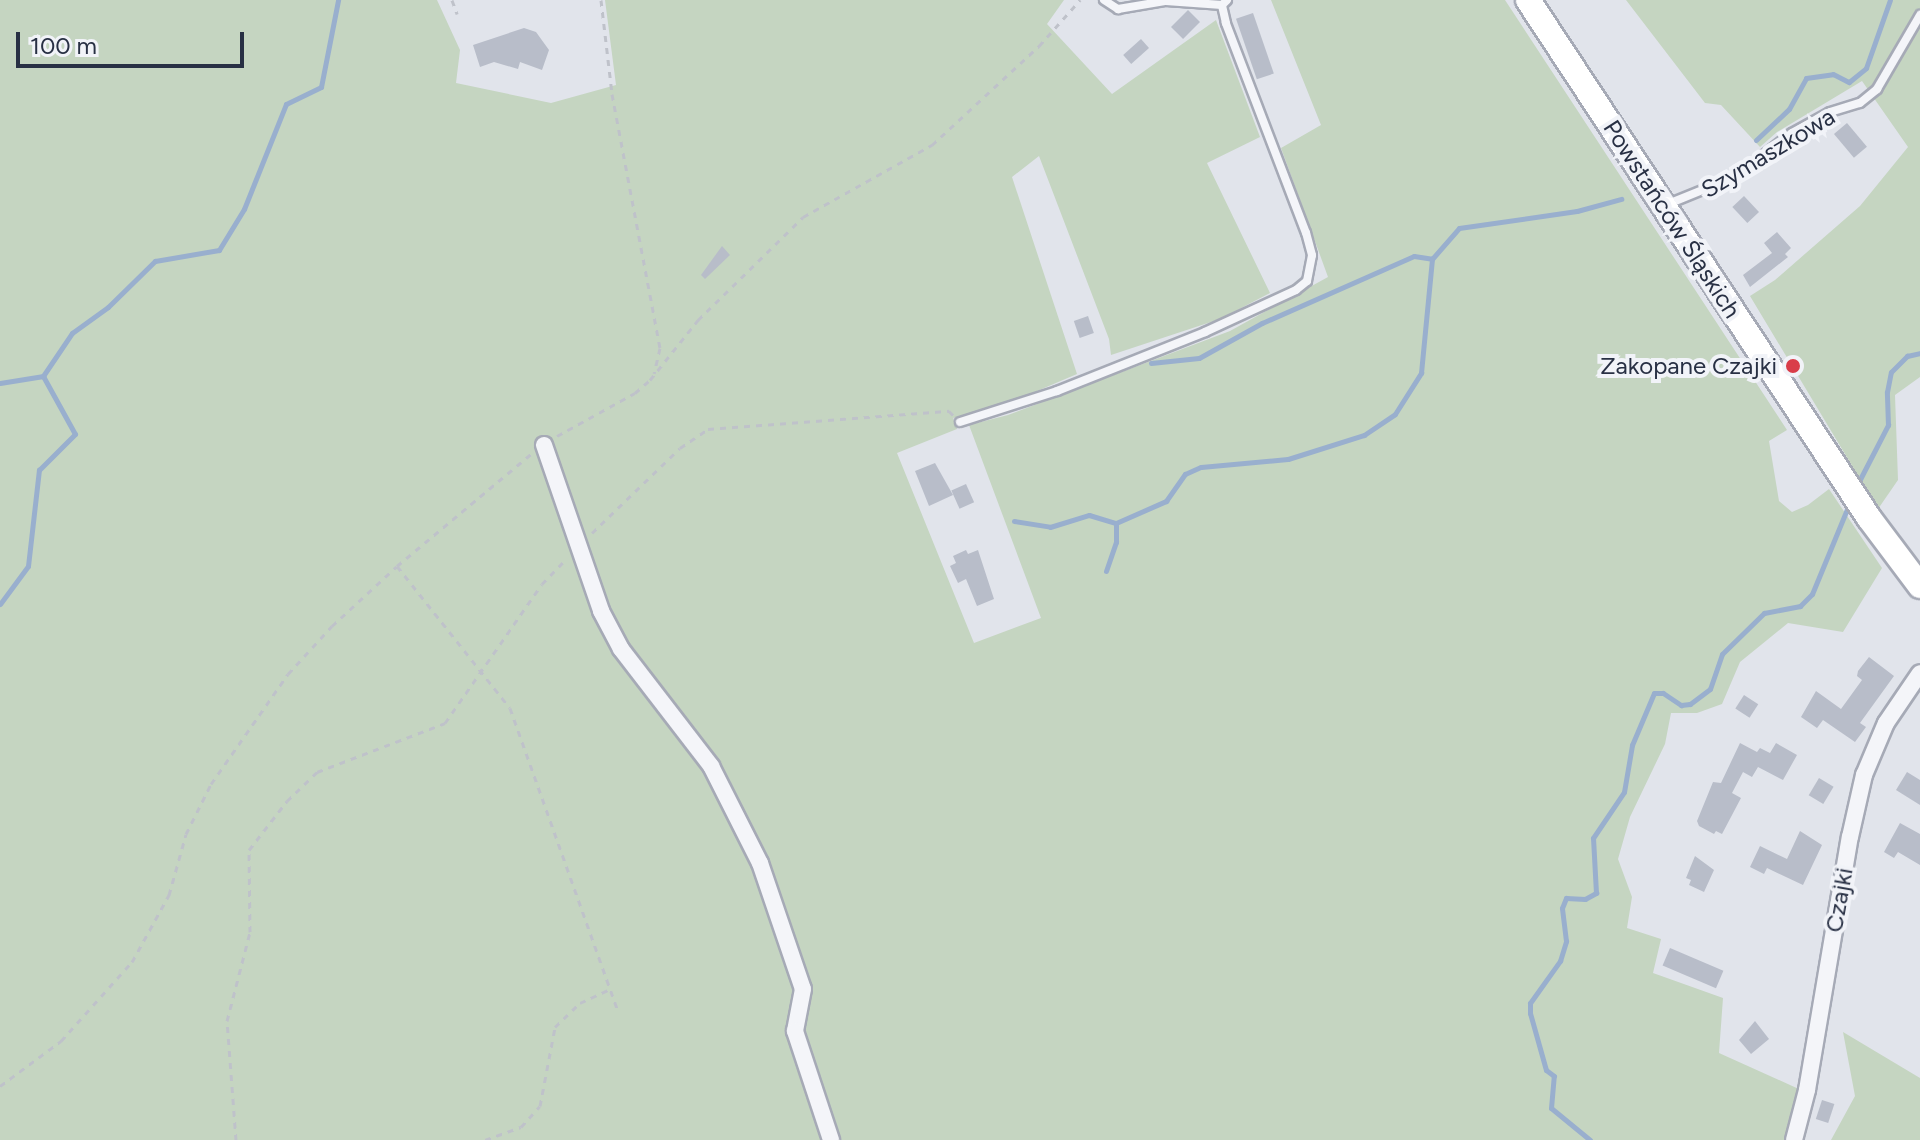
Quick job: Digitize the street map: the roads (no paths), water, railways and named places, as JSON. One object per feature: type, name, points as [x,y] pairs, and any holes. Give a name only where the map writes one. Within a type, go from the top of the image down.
[{"type":"street","name":"Powstańców Śląskich","points":[[1528,0],[1840,475],[1920,586]]},
{"type":"street","points":[[544,445],[601,611],[621,649],[711,766],[760,863],[803,989],[795,1031],[831,1140]]},
{"type":"street","name":"Czajki","points":[[1794,1140],[1807,1090],[1850,837],[1864,775],[1886,723],[1920,673]]},
{"type":"lane","points":[[960,422],[1057,391],[1205,332],[1296,290],[1307,281],[1312,269],[1306,233],[1269,142],[1224,3],[1166,1],[1118,9],[1104,0]]},
{"type":"lane","name":"Szymaszkowa","points":[[1664,206],[1691,198],[1737,176],[1792,133],[1830,112],[1860,103],[1877,89],[1920,15]]},
{"type":"waterway","points":[[0,604],[28,566],[39,470],[75,434],[43,376],[72,333],[108,307],[155,261],[219,250],[244,209],[286,104],[321,87],[338,0]]},
{"type":"waterway","points":[[1756,140],[1789,109],[1806,78],[1833,74],[1849,82],[1866,68],[1890,0]]},
{"type":"waterway","points":[[1014,521],[1050,527],[1089,515],[1116,523],[1166,501],[1185,474],[1201,467],[1288,459],[1364,435],[1395,414],[1421,373],[1432,259],[1459,228],[1577,211],[1621,199]]},
{"type":"waterway","points":[[1151,363],[1199,358],[1262,323],[1414,256],[1432,259]]},
{"type":"waterway","points":[[1857,485],[1888,425],[1887,392],[1891,372],[1907,356],[1920,353]]},
{"type":"waterway","points":[[0,383],[43,376]]},
{"type":"waterway","points":[[1590,1140],[1551,1108],[1554,1076],[1546,1070],[1530,1013],[1530,1003],[1560,961],[1566,941],[1562,908],[1566,898],[1585,899],[1596,893],[1593,838],[1624,792],[1632,745],[1654,693],[1663,693],[1681,705],[1690,704],[1710,689],[1722,654],[1764,613],[1800,606],[1812,594],[1850,502]]},
{"type":"waterway","points":[[1106,571],[1116,542],[1116,523]]},
{"type":"place","name":"Zakopane Czajki","points":[[1793,366]]}]
